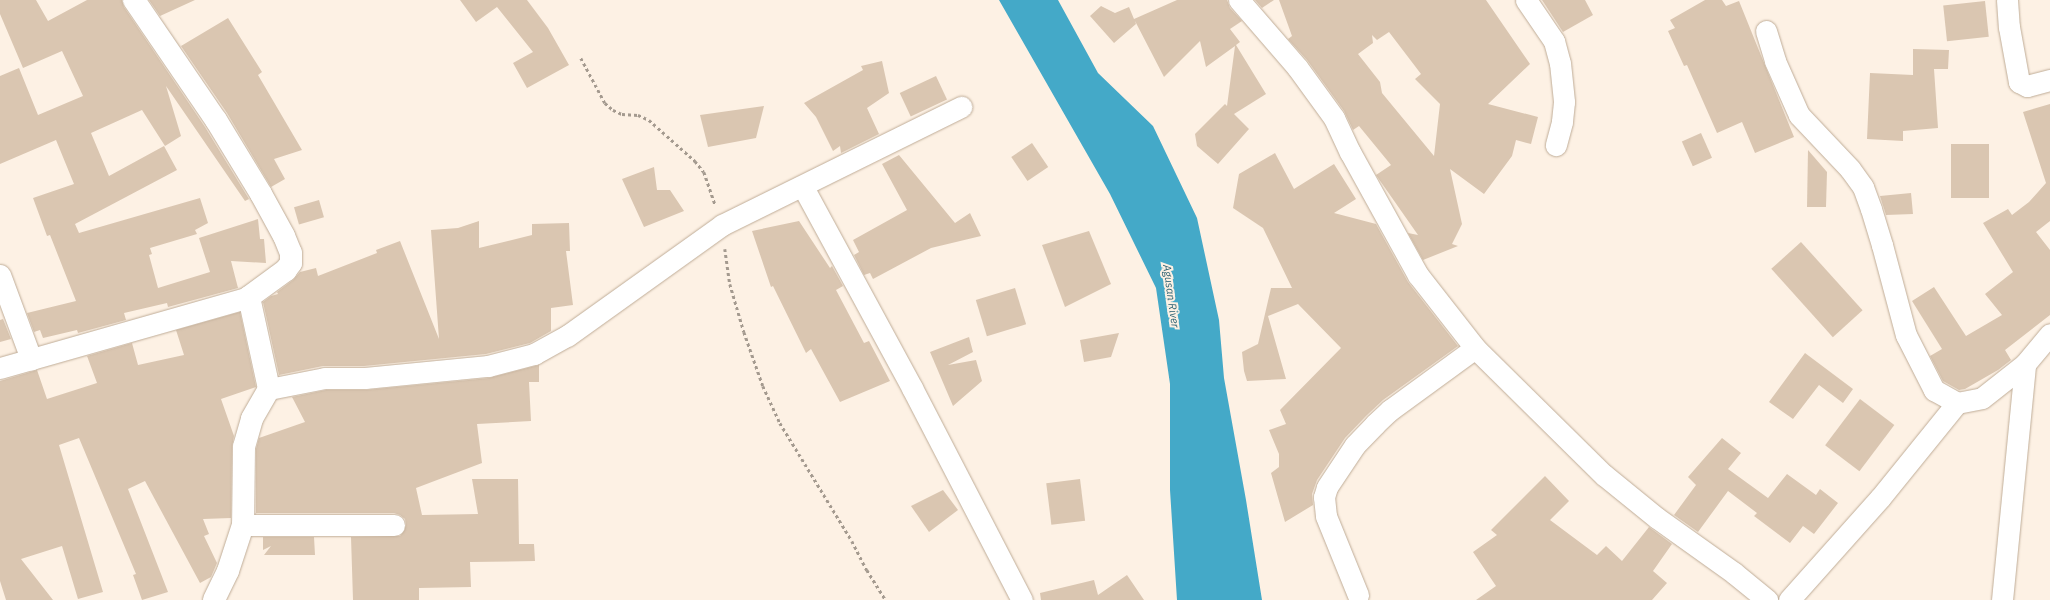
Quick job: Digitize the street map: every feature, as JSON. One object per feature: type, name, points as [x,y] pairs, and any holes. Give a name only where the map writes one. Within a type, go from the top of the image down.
[{"type":"street","points":[[0,368],[249,297],[286,270],[291,263],[291,253],[284,236],[261,194],[216,120],[134,0]]},
{"type":"street","points":[[1239,0],[1297,67],[1334,118],[1350,152],[1418,275],[1475,348],[1604,475],[1657,518],[1734,573],[1767,600]]},
{"type":"street","points":[[1526,0],[1554,41],[1560,64],[1564,102],[1562,122],[1556,145]]},
{"type":"street","points":[[2007,0],[2009,27],[2019,82],[2027,86],[2050,80]]},
{"type":"street","points":[[1766,31],[1775,61],[1799,115],[1850,169],[1862,187],[1871,209],[1882,245],[1906,335],[1934,390],[1957,404]]},
{"type":"street","points":[[270,389],[326,378],[365,378],[488,366],[523,358],[567,336],[722,225],[803,187],[961,107]]},
{"type":"street","points":[[803,187],[912,388],[1022,600]]},
{"type":"street","points":[[0,274],[31,359]]},
{"type":"street","points":[[214,600],[228,571],[243,525],[244,447],[252,419],[270,389],[249,297]]},
{"type":"street","points":[[1789,600],[1880,498],[1957,404],[1982,398],[2025,364],[2050,334]]},
{"type":"street","points":[[1358,595],[1326,516],[1324,497],[1327,487],[1355,445],[1375,424],[1390,410],[1475,348]]},
{"type":"street","points":[[2002,600],[2025,364]]},
{"type":"street","points":[[243,525],[394,525]]},
{"type":"path","points":[[581,58],[605,103],[613,110],[622,114],[638,115],[649,120],[696,161],[704,172],[722,225],[730,284],[744,332],[763,386],[780,423],[886,600]]},
{"type":"water","name":"Agusan River","points":[[999,0],[1058,0],[1098,73],[1153,126],[1197,218],[1219,320],[1224,378],[1262,600],[1177,600],[1170,490],[1170,384],[1156,288],[1110,194]]},
{"type":"building","points":[[0,0],[36,0],[48,21],[87,0],[122,0],[124,7],[205,127],[249,199],[245,201],[166,86],[181,136],[165,146],[142,110],[91,133],[109,176],[164,146],[177,170],[75,224],[79,233],[200,198],[208,223],[195,230],[197,234],[150,248],[152,254],[149,255],[158,288],[210,272],[199,238],[258,219],[260,239],[264,239],[266,263],[231,261],[238,288],[168,307],[167,303],[124,313],[126,320],[78,333],[77,330],[43,338],[40,330],[34,332],[27,313],[76,301],[50,235],[47,236],[33,198],[74,184],[56,140],[0,164],[0,76],[19,68],[38,115],[83,96],[62,51],[23,68],[0,14]]},
{"type":"building","points":[[149,0],[195,0],[160,16]]},
{"type":"building","points":[[460,0],[527,0],[548,28],[569,65],[527,88],[513,63],[533,52],[497,7],[476,22]]},
{"type":"building","points":[[1177,0],[1227,0],[1230,8],[1242,21],[1230,29],[1240,42],[1236,45],[1266,94],[1234,114],[1249,129],[1218,164],[1197,146],[1195,134],[1225,104],[1227,106],[1235,46],[1206,67],[1200,41],[1164,77],[1135,21],[1136,24],[1114,43],[1090,16],[1101,6],[1115,13],[1129,7],[1134,19]]},
{"type":"building","points":[[1255,0],[1274,0],[1262,8]]},
{"type":"building","points":[[1279,0],[1486,0],[1530,64],[1488,104],[1538,117],[1531,144],[1516,140],[1512,156],[1484,194],[1450,169],[1462,224],[1452,244],[1458,246],[1423,260],[1408,233],[1418,235],[1376,175],[1391,165],[1359,126],[1353,130],[1344,111],[1307,60],[1288,39],[1292,36]],"holes":[[[1389,32],[1421,74],[1415,79],[1440,104],[1434,156],[1382,93],[1380,82],[1358,54],[1373,43],[1372,35],[1377,40]]]},
{"type":"building","points":[[1542,0],[1585,0],[1593,15],[1563,32]]},
{"type":"building","points":[[1705,0],[1722,0],[1726,6],[1739,1],[1794,137],[1755,153],[1742,122],[1717,133],[1687,65],[1684,66],[1668,31],[1675,28],[1670,20]]},
{"type":"building","points":[[1985,1],[1989,37],[1947,41],[1943,5]]},
{"type":"building","points":[[228,18],[262,72],[258,75],[302,150],[274,159],[285,179],[271,187],[227,113],[181,46]]},
{"type":"building","points":[[1913,49],[1949,50],[1948,69],[1934,69],[1938,128],[1903,131],[1903,141],[1867,139],[1870,73],[1913,75]]},
{"type":"building","points":[[882,61],[889,93],[867,108],[879,134],[841,153],[840,146],[833,151],[816,117],[804,103],[863,70],[861,66]]},
{"type":"building","points":[[936,76],[947,100],[911,116],[900,93]]},
{"type":"building","points":[[2050,104],[2050,221],[2036,232],[2050,250],[2050,315],[2005,350],[2011,360],[1998,370],[1965,389],[1959,390],[1943,381],[1930,356],[1942,349],[1912,301],[1934,287],[1966,336],[2002,315],[1985,294],[2013,272],[1983,223],[2008,209],[2012,215],[2029,202],[2046,183],[2023,112]]},
{"type":"building","points":[[764,106],[756,138],[708,147],[700,115]]},
{"type":"building","points":[[1701,133],[1712,158],[1693,166],[1682,142]]},
{"type":"building","points":[[1032,143],[1048,167],[1027,181],[1011,157]]},
{"type":"building","points":[[1951,144],[1989,144],[1989,198],[1951,198]]},
{"type":"building","points":[[1808,150],[1827,172],[1826,207],[1807,207]]},
{"type":"building","points":[[1275,153],[1294,189],[1334,164],[1356,199],[1334,213],[1376,224],[1408,282],[1458,346],[1383,400],[1366,416],[1345,438],[1317,480],[1312,494],[1313,505],[1285,522],[1271,473],[1279,467],[1279,454],[1269,430],[1286,424],[1280,410],[1341,348],[1298,304],[1268,316],[1286,379],[1247,381],[1244,371],[1242,352],[1258,344],[1271,288],[1292,288],[1263,228],[1233,208],[1239,174]]},
{"type":"building","points":[[899,155],[955,223],[970,213],[981,236],[931,248],[873,279],[870,273],[864,275],[854,255],[859,252],[853,240],[907,210],[882,164]]},
{"type":"building","points":[[654,167],[657,190],[670,190],[684,211],[644,227],[622,179]]},
{"type":"building","points":[[1911,193],[1913,214],[1886,215],[1880,196]]},
{"type":"building","points":[[319,200],[324,217],[299,224],[294,207]]},
{"type":"building","points":[[479,221],[479,248],[532,235],[532,224],[569,223],[570,251],[566,251],[573,305],[551,308],[551,331],[530,343],[486,354],[364,366],[323,366],[279,375],[263,302],[271,296],[278,294],[277,292],[293,280],[300,272],[316,268],[318,276],[377,253],[376,250],[400,241],[439,339],[431,230],[458,228]]},
{"type":"building","points":[[799,221],[830,268],[832,266],[843,286],[836,290],[864,343],[869,341],[890,381],[840,402],[811,349],[806,353],[773,286],[771,287],[752,231]]},
{"type":"building","points":[[1089,231],[1111,284],[1065,307],[1042,245]]},
{"type":"building","points":[[1801,242],[1863,310],[1833,337],[1771,269]]},
{"type":"building","points":[[1015,288],[1026,324],[987,336],[976,300]]},
{"type":"building","points":[[240,312],[256,387],[221,399],[234,436],[232,447],[231,518],[203,519],[209,534],[204,536],[217,563],[211,577],[200,583],[145,481],[128,489],[168,592],[142,600],[133,575],[136,574],[79,438],[59,445],[103,592],[78,599],[62,546],[21,559],[53,600],[6,600],[0,581],[0,381],[37,370],[47,399],[97,383],[87,356],[132,343],[138,365],[184,355],[176,330]]},
{"type":"building","points":[[3,319],[11,339],[0,342],[0,320]]},
{"type":"building","points":[[1119,333],[1111,357],[1084,362],[1080,340]]},
{"type":"building","points":[[969,337],[973,352],[948,365],[976,360],[982,381],[953,406],[930,352]]},
{"type":"building","points":[[1805,353],[1853,389],[1843,403],[1819,385],[1793,419],[1769,402]]},
{"type":"building","points":[[539,365],[539,382],[529,382],[531,421],[477,424],[482,463],[416,488],[422,515],[478,514],[472,479],[518,479],[519,544],[534,544],[535,561],[470,562],[471,587],[419,588],[419,600],[353,600],[351,537],[400,536],[406,525],[405,519],[394,513],[256,513],[256,449],[259,438],[305,422],[292,397],[326,390],[366,390],[489,378]]},
{"type":"building","points":[[1860,399],[1894,425],[1859,471],[1825,445]]},
{"type":"building","points":[[1722,438],[1741,453],[1728,469],[1768,498],[1787,474],[1816,495],[1820,489],[1838,503],[1814,534],[1803,526],[1790,543],[1754,516],[1757,513],[1728,491],[1698,532],[1674,515],[1696,485],[1688,477]]},
{"type":"building","points":[[1545,476],[1569,501],[1550,520],[1597,555],[1606,546],[1622,561],[1649,527],[1672,544],[1653,571],[1667,583],[1652,600],[1476,600],[1496,586],[1473,552],[1497,535],[1491,530]]},
{"type":"building","points":[[1080,479],[1085,521],[1051,525],[1046,483]]},
{"type":"building","points":[[943,490],[958,510],[929,532],[911,506]]},
{"type":"building","points":[[263,537],[314,537],[315,555],[264,555],[271,546],[263,550]]},
{"type":"building","points":[[1127,575],[1144,600],[1041,600],[1040,593],[1094,580],[1098,595]]}]
